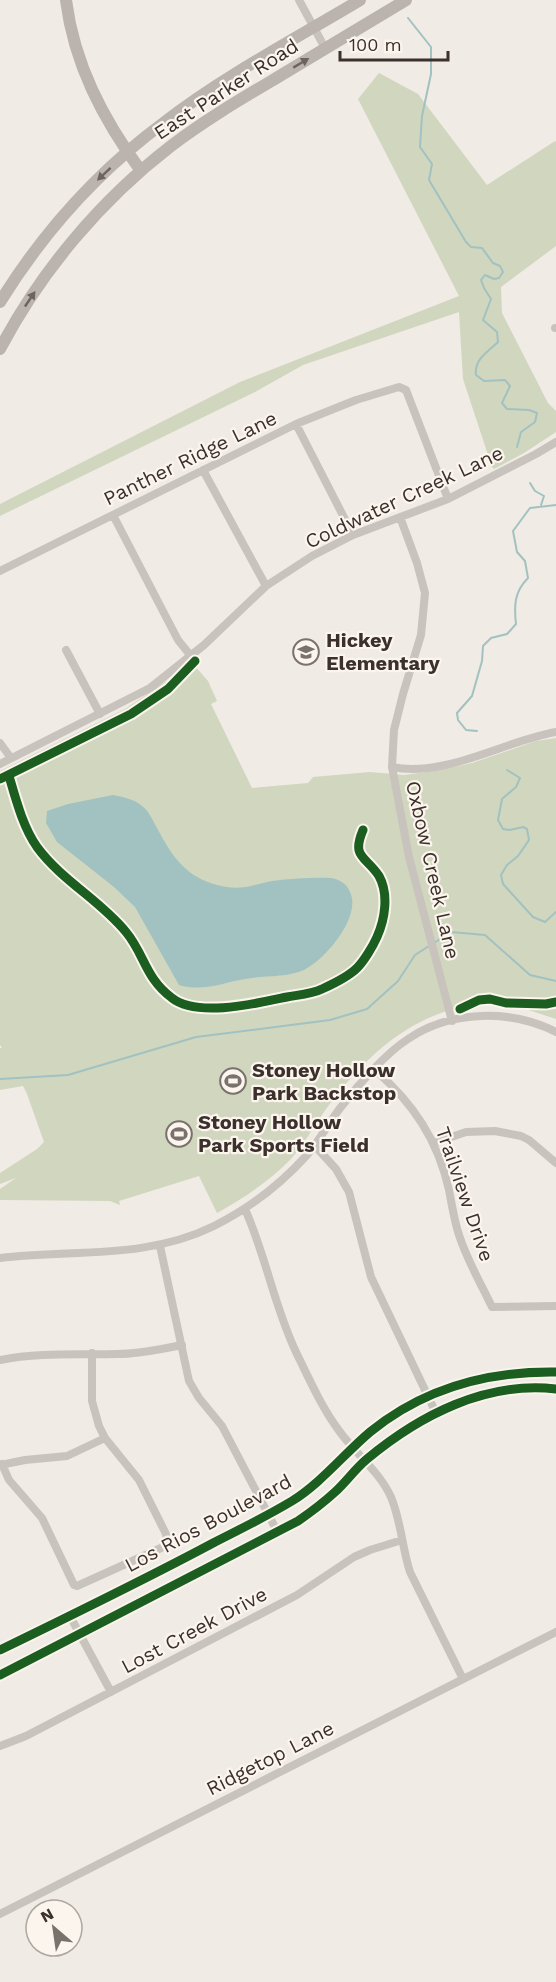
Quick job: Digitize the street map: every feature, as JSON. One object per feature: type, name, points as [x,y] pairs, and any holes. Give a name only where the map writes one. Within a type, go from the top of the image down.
[{"type":"main road","points":[[66,0],[74,41],[84,73],[111,127],[141,171]]},
{"type":"main road","name":"East Parker Road","points":[[0,302],[29,257],[57,222],[127,152],[182,109],[360,0]]},
{"type":"main road","name":"East Parker Road","points":[[0,349],[22,310],[60,256],[100,210],[141,171],[214,116],[406,0]]},
{"type":"main road","name":"Los Rios Boulevard","points":[[0,1650],[294,1500],[390,1418],[427,1397],[495,1375],[528,1371],[556,1372]]},
{"type":"main road","name":"Los Rios Boulevard","points":[[0,1675],[298,1521],[318,1507],[365,1461],[401,1433],[436,1413],[491,1392],[524,1388],[556,1389]]},
{"type":"street","points":[[299,0],[325,48]]},
{"type":"street","name":"Panther Ridge Lane","points":[[0,571],[296,424],[356,400],[399,387],[406,390],[448,499]]},
{"type":"street","points":[[296,424],[353,535]]},
{"type":"street","name":"Coldwater Creek Lane","points":[[0,764],[150,688],[191,656],[266,586],[312,556],[353,535],[448,499],[556,442]]},
{"type":"street","points":[[203,470],[266,586]]},
{"type":"street","points":[[113,514],[178,640],[191,656]]},
{"type":"street","name":"Oxbow Creek Lane","points":[[400,517],[425,593],[421,635],[402,694],[394,730],[392,767],[409,857],[452,1021]]},
{"type":"street","points":[[66,650],[100,714]]},
{"type":"street","points":[[392,767],[403,769],[446,765],[477,757],[515,742],[556,732]]},
{"type":"street","points":[[0,743],[11,759]]},
{"type":"street","points":[[0,1258],[106,1252],[160,1246],[212,1227],[245,1209],[281,1181],[315,1146],[342,1106],[375,1070],[408,1039],[431,1027],[452,1021],[487,1016],[513,1017],[537,1023],[556,1032]]},
{"type":"street","name":"Trailview Drive","points":[[375,1070],[411,1105],[434,1143],[449,1189],[459,1236],[492,1307],[556,1306]]},
{"type":"street","points":[[434,1143],[466,1132],[487,1130],[507,1133],[529,1140],[556,1163]]},
{"type":"street","points":[[315,1146],[336,1169],[346,1186],[371,1277],[436,1413]]},
{"type":"street","points":[[245,1209],[256,1233],[274,1297],[295,1349],[330,1418],[352,1449],[380,1478],[390,1496],[398,1517],[410,1572],[463,1679]]},
{"type":"street","points":[[160,1246],[189,1381],[199,1398],[222,1426],[277,1531]]},
{"type":"street","points":[[0,1360],[34,1355],[118,1354],[182,1345]]},
{"type":"street","points":[[92,1353],[92,1401],[99,1426],[105,1438],[139,1480],[166,1534],[167,1542],[161,1548],[77,1586],[74,1585],[42,1518],[9,1480],[1,1464],[67,1456],[105,1438]]},
{"type":"street","name":"Lost Creek Drive","points":[[0,1746],[26,1736],[297,1594],[354,1557],[402,1540]]},
{"type":"street","points":[[70,1616],[111,1692]]},
{"type":"street","name":"Ridgetop Lane","points":[[0,1914],[556,1632]]},
{"type":"green space","points":[[379,73],[418,94],[487,185],[556,142],[556,246],[501,287],[502,313],[548,403],[556,411],[556,432],[524,453],[494,469],[492,467],[463,379],[459,312],[303,365],[255,392],[0,516],[0,504],[240,382],[459,296],[358,99]]},
{"type":"green space","points":[[190,665],[194,665],[208,681],[217,701],[211,704],[252,788],[308,783],[313,777],[370,772],[404,775],[441,770],[472,763],[536,741],[556,738],[556,1019],[517,1007],[488,1005],[461,1007],[436,1015],[412,1027],[389,1042],[350,1079],[290,1160],[255,1189],[217,1213],[199,1176],[119,1201],[120,1205],[110,1201],[0,1200],[0,1189],[16,1178],[0,1184],[0,1173],[44,1142],[23,1086],[0,1090],[0,1048],[2,1048],[0,1045],[0,771],[125,709]]},
{"type":"water","points":[[113,795],[132,800],[144,808],[177,859],[202,880],[233,888],[301,878],[331,878],[342,882],[348,888],[352,900],[347,924],[340,936],[313,965],[297,973],[196,988],[179,985],[135,907],[114,887],[57,842],[46,823],[47,811],[68,804]]},
{"type":"waterway","points":[[408,18],[431,47],[431,74],[422,116],[420,147],[432,164],[429,180],[466,242],[471,247],[482,248],[503,272],[499,278],[494,279],[485,275],[481,280],[491,299],[483,320],[497,332],[498,342],[479,360],[476,375],[484,381],[505,380],[510,386],[502,403],[507,409],[529,410],[537,413],[535,422],[521,432],[517,447]]},
{"type":"waterway","points":[[530,483],[535,491],[544,496],[541,505]]},
{"type":"waterway","points":[[477,731],[466,730],[458,720],[457,713],[472,696],[482,661],[483,646],[491,638],[507,634],[516,624],[516,600],[523,583],[528,578],[525,561],[517,552],[513,531],[530,508],[556,505]]},
{"type":"waterway","points":[[507,770],[520,778],[516,787],[502,799],[498,820],[503,829],[523,827],[527,829],[529,840],[501,875],[503,884],[533,917],[545,922],[556,912]]},
{"type":"waterway","points":[[434,943],[451,932],[485,935],[530,975],[556,981]]},
{"type":"waterway","points":[[0,1079],[68,1075],[196,1037],[330,1020],[367,1009],[398,981],[415,955],[429,946]]},
{"type":"cycle path","points":[[0,779],[131,714],[168,689],[195,661]]},
{"type":"cycle path","points":[[9,776],[24,822],[37,847],[58,870],[105,910],[126,932],[163,990],[183,1004],[196,1007],[244,1005],[318,991],[357,968],[377,937],[385,906],[384,891],[379,876],[359,852],[363,830]]},
{"type":"cycle path","points":[[460,1009],[479,1000],[490,999],[506,1003],[556,1002]]},
{"type":"cycle path","points":[[0,1650],[162,1570],[292,1501],[323,1477],[370,1432],[412,1404],[435,1393],[482,1379],[531,1372],[556,1372]]},
{"type":"cycle path","points":[[0,1675],[298,1521],[335,1492],[358,1467],[387,1443],[432,1415],[455,1404],[504,1390],[556,1389]]},
{"type":"place","name":"Hickey Elementary","points":[[306,652]]},
{"type":"place","name":"Stoney Hollow Park Backstop","points":[[233,1081]]},
{"type":"place","name":"Stoney Hollow Park Sports Field","points":[[179,1134]]}]
